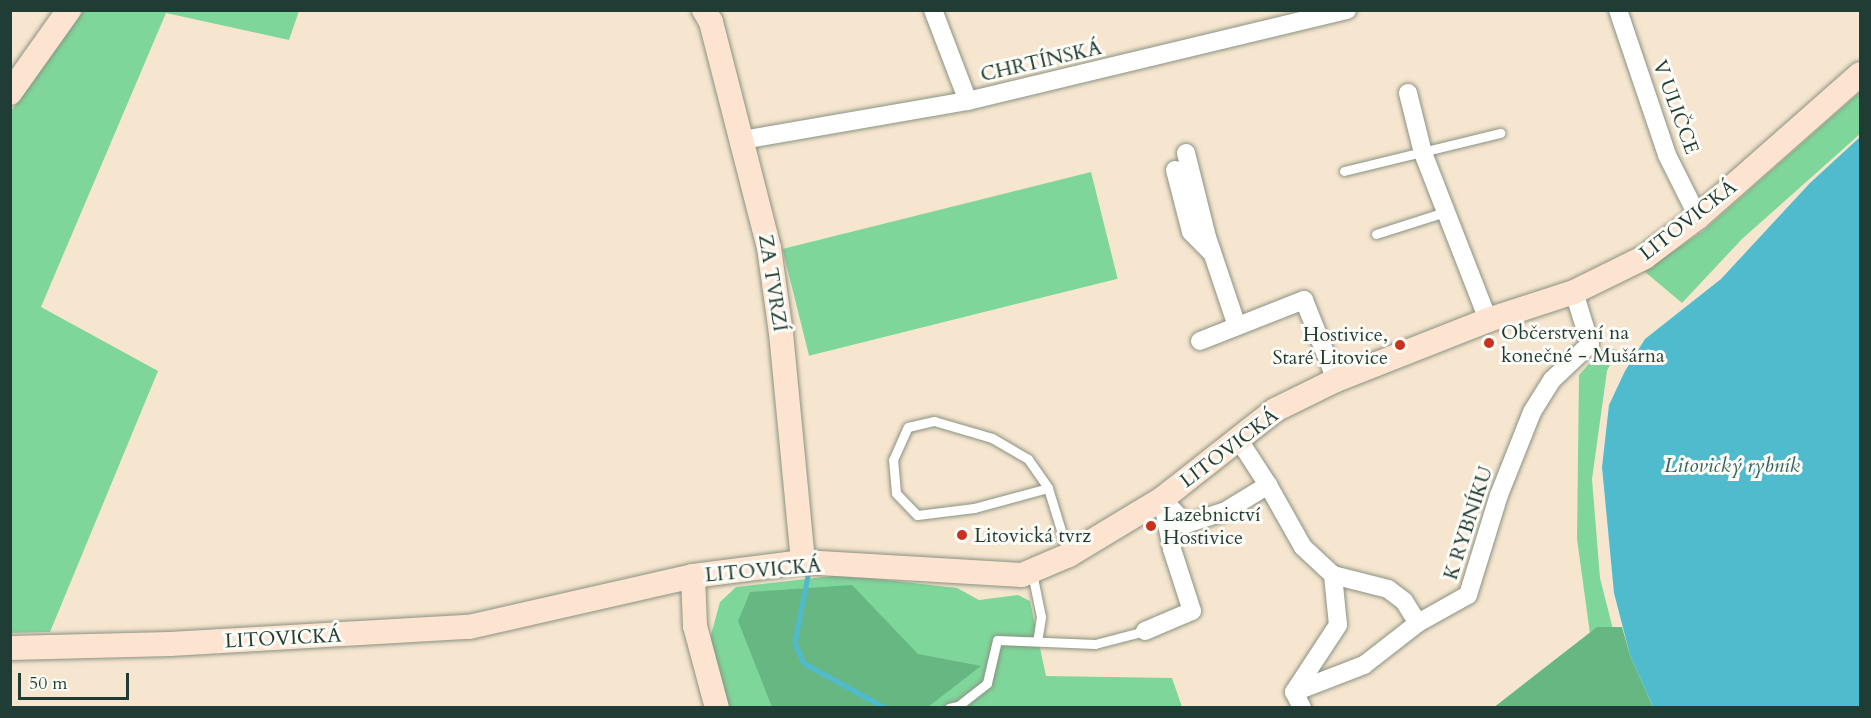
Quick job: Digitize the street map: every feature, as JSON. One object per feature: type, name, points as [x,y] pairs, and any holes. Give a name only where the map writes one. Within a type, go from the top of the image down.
[{"type":"street","points":[[10,93],[69,10]]},
{"type":"street","name":"ZA TVRZÍ","points":[[704,10],[711,22],[742,140],[772,269],[781,333],[803,562]]},
{"type":"street","points":[[933,10],[968,101]]},
{"type":"street","name":"CHRTÍNSKÁ","points":[[742,140],[968,101],[1347,10]]},
{"type":"street","name":"V ULIČCE","points":[[1618,10],[1667,155],[1698,216]]},
{"type":"street","name":"LITOVICKÁ","points":[[10,648],[170,644],[469,627],[693,576],[803,562],[1022,575],[1069,555],[1162,499],[1275,410],[1336,380],[1488,320],[1574,292],[1645,257],[1698,216],[1860,74]]},
{"type":"street","points":[[1408,93],[1423,153],[1488,320]]},
{"type":"street","points":[[1186,153],[1212,253],[1237,326]]},
{"type":"street","points":[[1175,170],[1191,232],[1212,253]]},
{"type":"street","name":"K RYBNÍKU","points":[[1298,700],[1364,665],[1418,623],[1468,595],[1499,495],[1532,412],[1552,380],[1590,344],[1574,292]]},
{"type":"street","points":[[1200,341],[1304,300],[1336,380]]},
{"type":"street","points":[[1239,440],[1268,485],[1303,548],[1333,575],[1388,589],[1404,601],[1418,623]]},
{"type":"street","points":[[1162,499],[1186,524],[1224,512],[1268,485]]},
{"type":"street","points":[[1144,631],[1192,611],[1172,549],[1162,499]]},
{"type":"street","points":[[1298,700],[1338,625],[1333,575]]},
{"type":"street","points":[[693,576],[695,626],[717,708]]},
{"type":"lane","points":[[1344,171],[1500,133]]},
{"type":"lane","points":[[1376,234],[1445,212]]},
{"type":"lane","points":[[1048,488],[974,508],[918,515],[896,493],[893,460],[908,428],[934,421],[992,438],[1028,459],[1048,488],[1069,555]]},
{"type":"lane","points":[[1032,571],[1041,617],[1037,641]]},
{"type":"lane","points":[[949,708],[958,706],[987,683],[997,640],[1095,644],[1144,631]]},
{"type":"green space","points":[[83,11],[299,11],[289,40],[166,13],[41,307],[158,371],[50,632],[11,633],[11,111]]},
{"type":"green space","points":[[1860,92],[1860,134],[1742,239],[1682,303],[1644,271],[1703,231]]},
{"type":"green space","points":[[1091,172],[1118,279],[809,356],[782,249]]},
{"type":"green space","points":[[1604,347],[1617,350],[1607,371],[1592,479],[1600,578],[1619,653],[1598,692],[1577,539],[1579,375]]},
{"type":"green space","points":[[842,575],[957,588],[979,600],[1018,595],[1030,601],[1046,676],[1172,678],[1182,707],[727,707],[709,642],[720,602],[736,587]]},
{"type":"green space","points":[[852,585],[918,654],[981,666],[928,707],[772,707],[738,621],[750,592]]},
{"type":"green space","points":[[1597,627],[1622,627],[1630,655],[1653,707],[1493,708]]},
{"type":"water","name":"Litovický rybník","points":[[1860,137],[1860,707],[1653,707],[1630,655],[1614,593],[1602,467],[1609,405],[1625,371],[1645,339],[1721,279],[1810,183]]},
{"type":"waterway","points":[[808,576],[795,643],[804,663],[886,708]]},
{"type":"place","name":"Občerstvení na konečné - Mušárna","points":[[1489,343]]},
{"type":"place","name":"Hostivice, Staré Litovice","points":[[1400,345]]},
{"type":"place","name":"Lazebnictví Hostivice","points":[[1151,526]]},
{"type":"place","name":"Litovická tvrz","points":[[962,535]]}]
